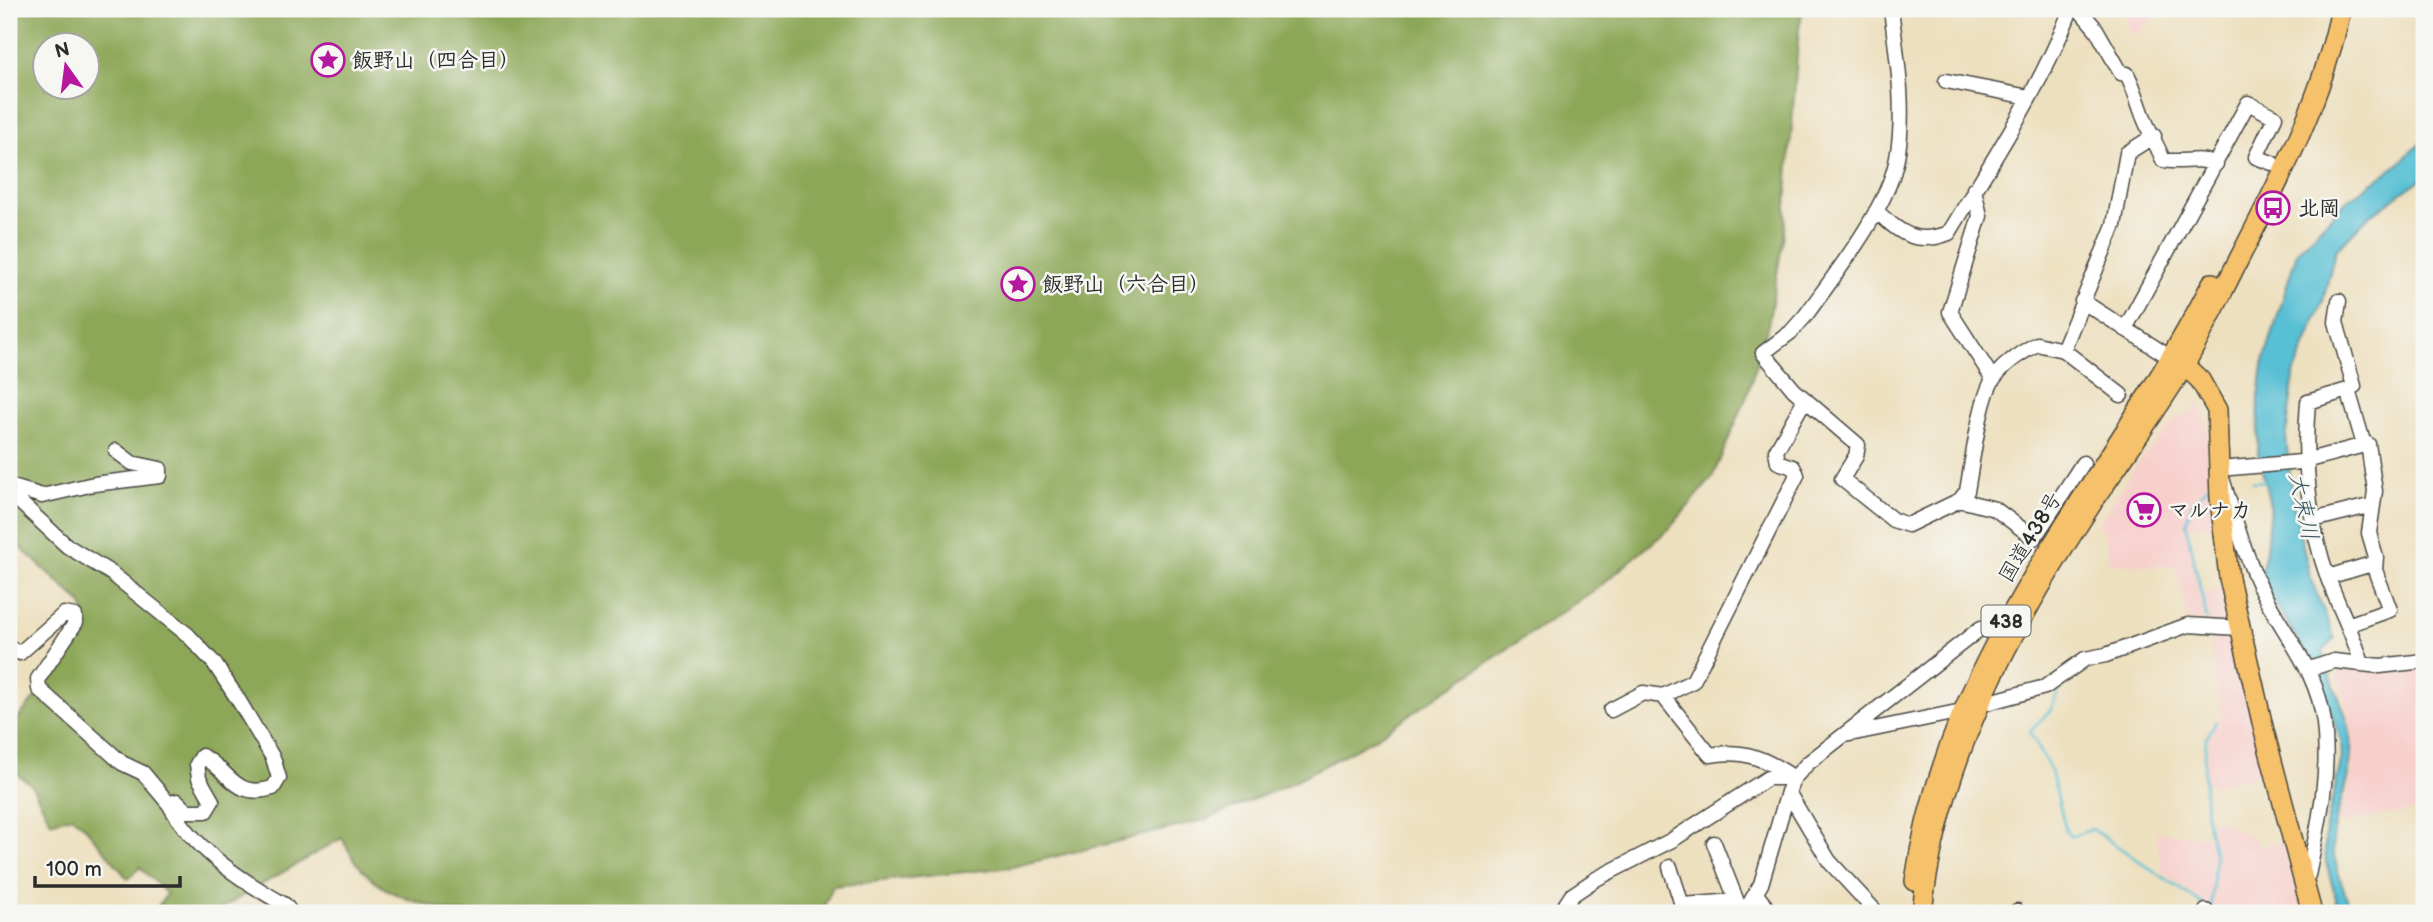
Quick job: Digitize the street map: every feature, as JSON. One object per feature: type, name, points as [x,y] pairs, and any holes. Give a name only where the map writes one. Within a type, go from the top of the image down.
[{"type":"highway","name":"国道438号","points":[[2177,362],[2302,99],[2328,9]]},
{"type":"highway","name":"国道438号","points":[[1911,913],[1919,851],[1940,768],[2005,636],[2074,507],[2177,362],[2267,206],[2315,104],[2341,9]]},
{"type":"highway","points":[[2177,362],[2213,399],[2217,410],[2224,544],[2240,628],[2312,913]]},
{"type":"highway","name":"国道438号","points":[[1922,913],[1932,854],[1970,708]]},
{"type":"street","points":[[1891,9],[1900,83],[1900,124],[1897,159],[1886,193],[1806,315],[1791,332],[1763,353],[1805,399],[1858,445],[1856,456],[1842,479],[1893,520],[1908,525],[1960,500],[1967,491],[1985,402],[1993,379],[2037,344],[2063,351],[2121,395]]},
{"type":"street","points":[[1876,211],[1906,234],[1933,239],[1949,233],[2057,46],[2071,9]]},
{"type":"street","points":[[2079,9],[2096,29],[2121,73],[2127,74],[2163,160],[2176,163],[2206,159],[2216,164]]},
{"type":"street","points":[[1946,81],[2029,97]]},
{"type":"street","points":[[2125,329],[2248,103],[2276,117],[2256,157],[2272,163]]},
{"type":"street","points":[[2063,351],[2114,225],[2127,153],[2154,136]]},
{"type":"street","points":[[1974,189],[1980,216],[1950,312],[1993,379]]},
{"type":"street","points":[[2081,301],[2177,362]]},
{"type":"street","points":[[2339,301],[2336,322],[2354,386],[2308,401],[2304,462],[2313,520],[2328,577],[2350,624],[2362,664]]},
{"type":"street","points":[[2348,390],[2364,445]]},
{"type":"street","points":[[1611,710],[1643,693],[1663,696],[1693,681],[1797,475],[1793,467],[1778,462],[1776,451],[1805,399]]},
{"type":"street","points":[[2304,881],[2308,875],[2326,786],[2324,721],[2310,668],[2253,571],[2219,469],[2304,462],[2368,444],[2375,491],[2369,533],[2375,564],[2390,610],[2350,624]]},
{"type":"street","points":[[9,485],[42,496],[94,484],[160,476],[160,469],[132,463],[116,451]]},
{"type":"street","points":[[1960,500],[1995,509],[2034,538],[2074,507],[2083,463]]},
{"type":"street","points":[[9,492],[67,545],[111,573],[188,635],[214,663],[274,758],[278,778],[273,788],[259,792],[234,784],[213,762],[202,756],[197,764],[199,778],[212,801],[206,811],[187,811],[177,801],[169,804]]},
{"type":"street","points":[[2313,520],[2373,505]]},
{"type":"street","points":[[2328,577],[2375,564]]},
{"type":"street","points":[[9,648],[20,653],[64,614],[75,616],[76,622],[38,678],[39,689],[122,763],[143,773],[198,845],[285,905],[291,913]]},
{"type":"street","points":[[1844,735],[1970,708],[2045,687],[2085,659],[2106,655],[2188,625],[2240,628]]},
{"type":"street","points":[[1670,867],[1682,905],[1740,909],[1756,894],[1794,778],[1844,735],[1981,628],[2005,636]]},
{"type":"street","points":[[2310,668],[2334,661],[2380,666],[2424,661]]},
{"type":"street","points":[[1663,696],[1710,755],[1731,751],[1753,754],[1794,778]]},
{"type":"street","points":[[1560,913],[1572,895],[1596,879],[1672,839],[1768,778],[1794,778]]},
{"type":"street","points":[[1788,792],[1829,861],[1877,913]]},
{"type":"street","points":[[1714,843],[1740,909]]},
{"type":"street","points":[[1756,894],[1771,913]]},
{"type":"shaded area","points":[[2127,9],[2158,9],[2137,35],[2129,31]]},
{"type":"shaded area","points":[[2198,405],[2203,410],[2207,426],[2213,524],[2186,529],[2206,622],[2188,622],[2177,567],[2110,563],[2105,533],[2098,524],[2137,464],[2180,414],[2183,419]]},
{"type":"shaded area","points":[[2223,589],[2230,624],[2209,622],[2203,593]]},
{"type":"shaded area","points":[[2209,631],[2232,632],[2266,773],[2212,786],[2205,780],[2208,739],[2221,715]]},
{"type":"shaded area","points":[[2424,666],[2424,809],[2339,823],[2351,776],[2353,738],[2337,668],[2389,674]]},
{"type":"shaded area","points":[[2210,821],[2221,821],[2252,836],[2260,847],[2284,841],[2302,913],[2220,913],[2212,904],[2209,906],[2162,872],[2156,832],[2212,837]]},
{"type":"green space","points":[[9,9],[1803,9],[1799,28],[1784,234],[1768,325],[1747,396],[1712,478],[1669,529],[1599,587],[1374,739],[1289,784],[1205,820],[1012,867],[833,886],[821,913],[457,913],[403,897],[375,882],[363,871],[342,838],[213,913],[153,913],[167,894],[140,867],[128,879],[84,826],[71,816],[51,822],[31,784],[9,769],[9,729],[42,689],[42,680],[85,615],[82,604],[9,537]]},
{"type":"water","points":[[2424,140],[2424,177],[2367,218],[2335,251],[2323,301],[2294,374],[2286,437],[2292,497],[2310,577],[2335,639],[2323,651],[2350,732],[2351,757],[2334,828],[2333,848],[2352,913],[2340,913],[2326,862],[2325,845],[2326,826],[2342,757],[2341,741],[2314,666],[2269,593],[2261,574],[2270,505],[2258,453],[2259,398],[2263,365],[2297,252],[2345,202],[2396,166]]},
{"type":"waterway","points":[[2253,482],[2267,481]]},
{"type":"waterway","points":[[2207,619],[2186,524],[2191,505],[2209,485]]},
{"type":"waterway","points":[[2062,683],[2051,709],[2030,732],[2051,771],[2066,831],[2071,837],[2092,829],[2204,905]]},
{"type":"waterway","points":[[2211,910],[2215,857],[2206,818],[2204,772],[2206,739],[2216,721]]},
{"type":"place","name":"飯野山（四合目）","points":[[328,60]]},
{"type":"place","name":"北岡","points":[[2273,208]]},
{"type":"place","name":"飯野山（六合目）","points":[[1018,284]]},
{"type":"place","name":"マルナカ","points":[[2144,510]]},
{"type":"water label","name":"大束川","points":[[2304,506]]}]
